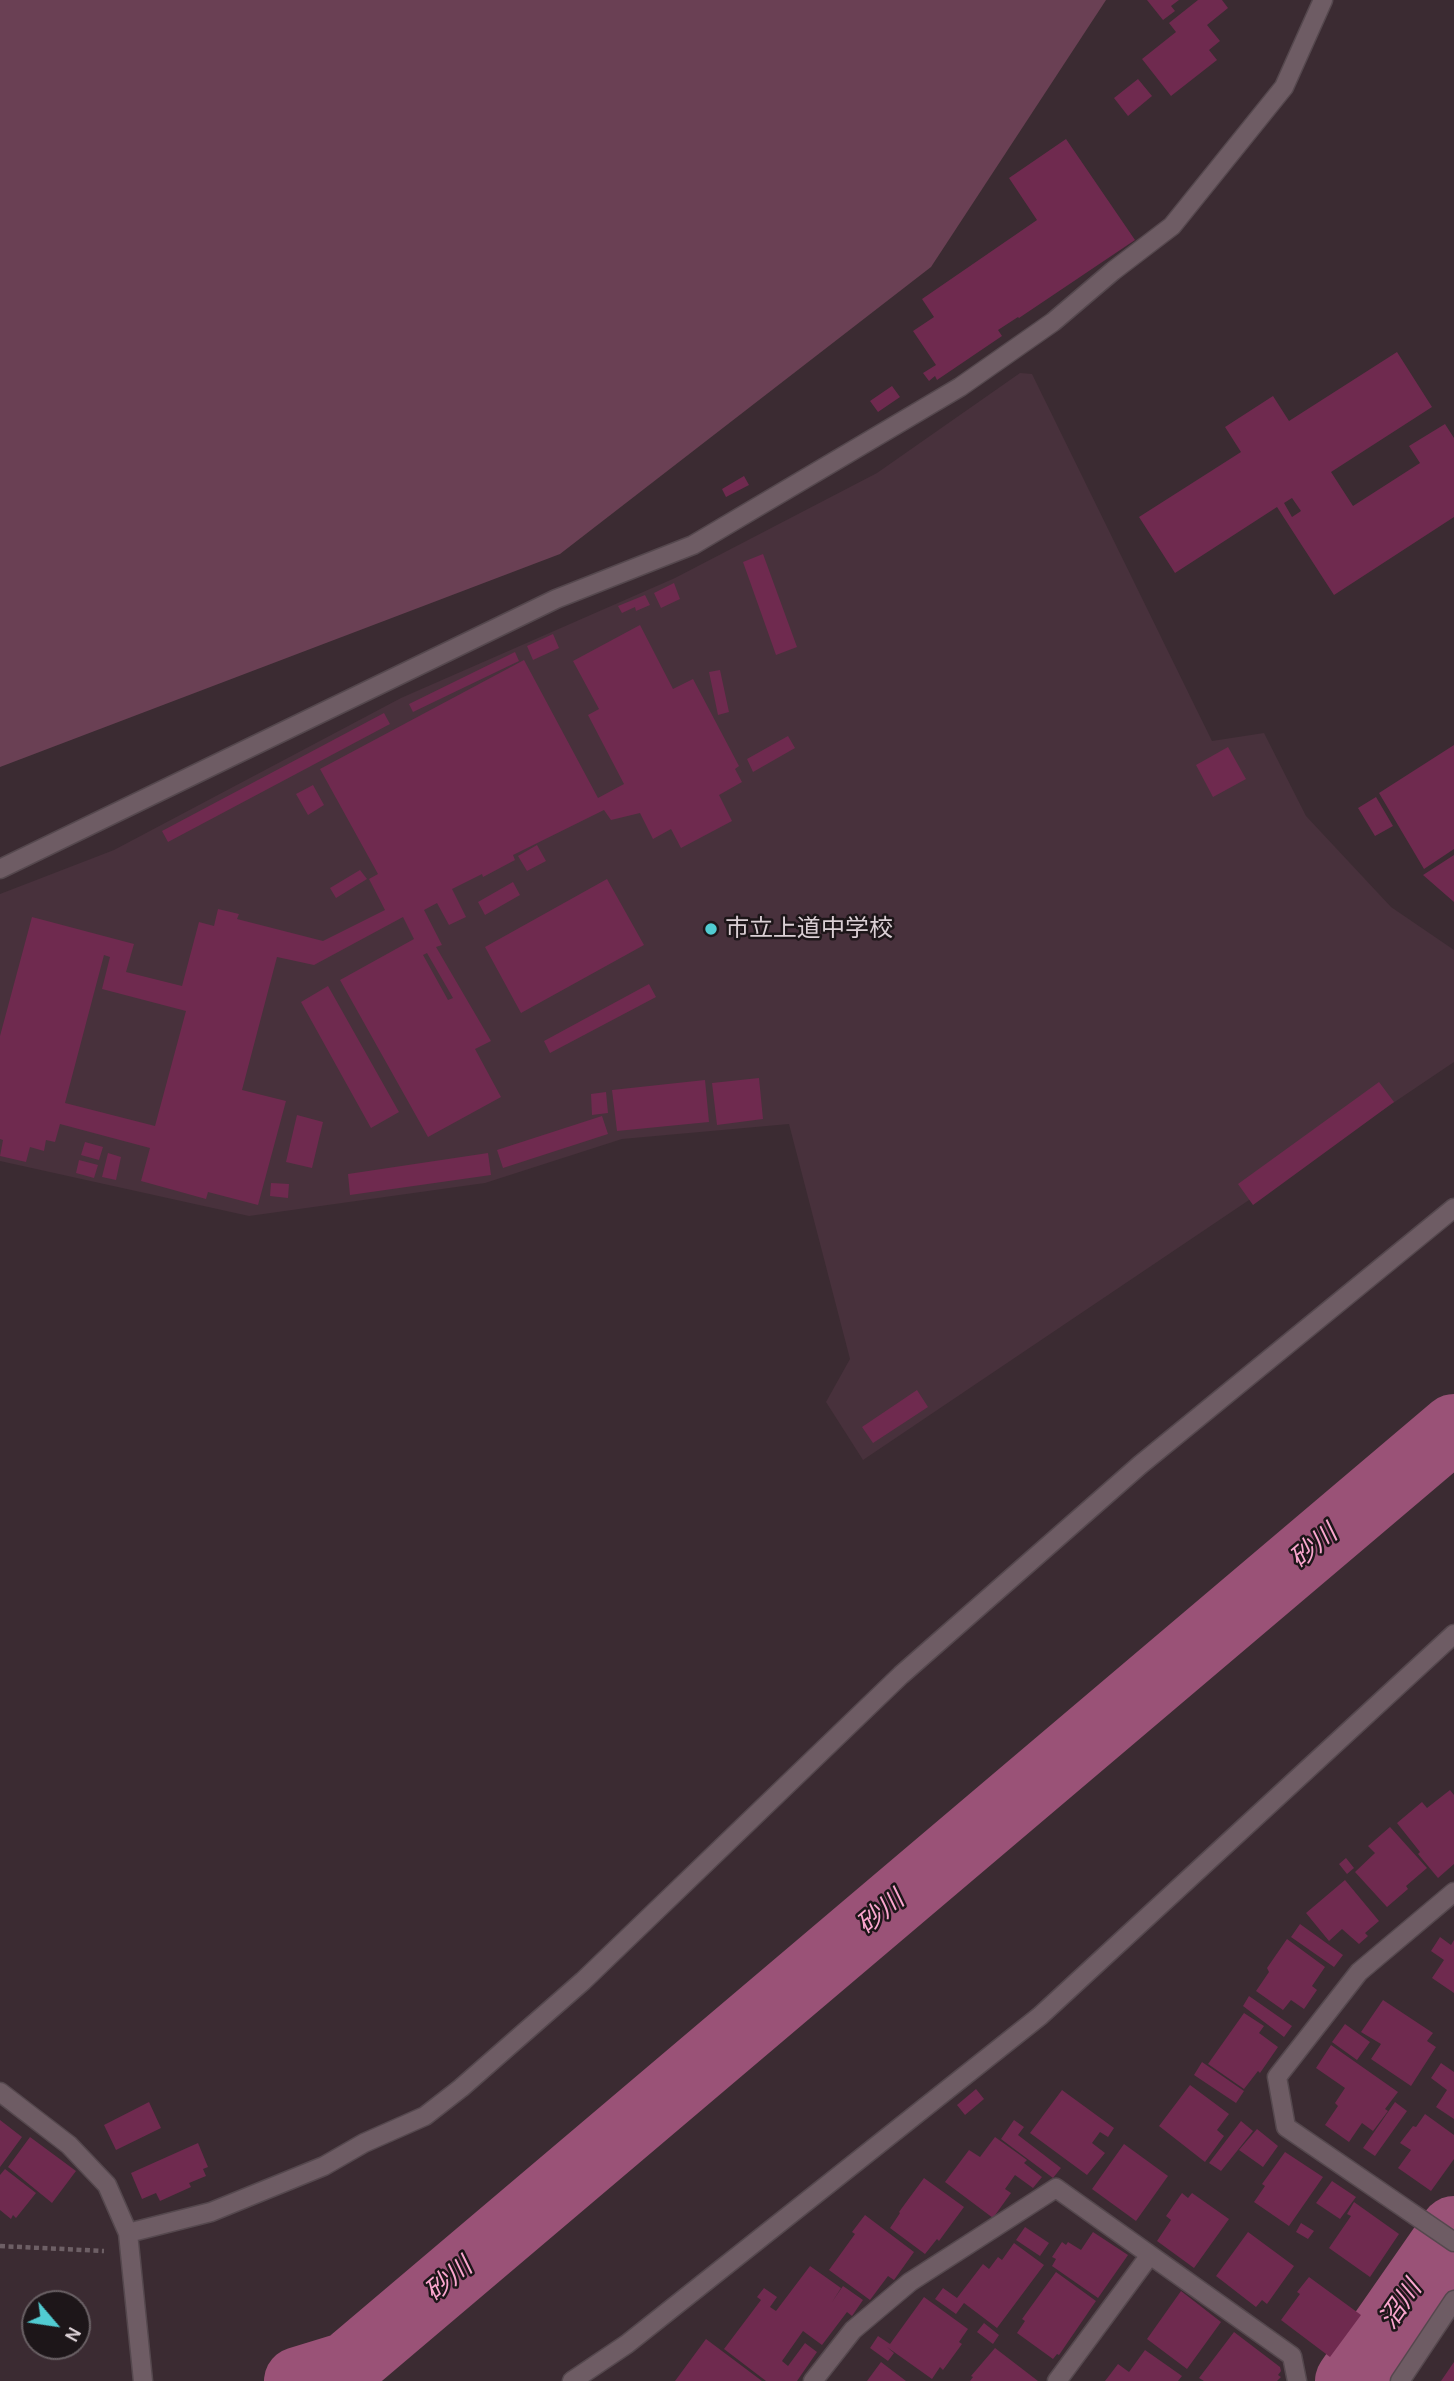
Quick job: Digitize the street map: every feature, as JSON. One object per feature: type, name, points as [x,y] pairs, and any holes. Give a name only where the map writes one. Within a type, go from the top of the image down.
[{"type":"street","points":[[0,869],[556,599],[693,545],[960,387],[1053,322],[1171,226],[1284,87],[1323,0]]},
{"type":"street","points":[[128,2233],[211,2212],[324,2166],[364,2143],[425,2116],[583,1982],[931,1648],[1140,1465],[1454,1208]]},
{"type":"street","points":[[572,2381],[627,2344],[1040,2016],[1454,1634]]},
{"type":"street","points":[[1454,1892],[1359,1972],[1278,2077],[1286,2127],[1454,2242]]},
{"type":"street","points":[[0,2092],[69,2145],[107,2185],[128,2233],[143,2381]]},
{"type":"street","points":[[813,2381],[853,2330],[910,2282],[1056,2188],[1292,2356],[1297,2381]]},
{"type":"street","points":[[1058,2381],[1150,2255]]},
{"type":"street","points":[[1400,2381],[1454,2300]]},
{"type":"path","points":[[0,2246],[131,2258]]},
{"type":"shaded area","points":[[0,0],[1106,0],[931,267],[560,554],[0,767]]},
{"type":"shaded area","name":"市立上道中学校","points":[[1020,373],[1032,374],[1212,741],[1264,733],[1306,816],[1391,907],[1454,950],[1454,1062],[863,1460],[826,1402],[850,1359],[789,1124],[622,1139],[485,1183],[249,1216],[0,1161],[0,894],[114,850],[401,698],[675,578],[877,473]]},
{"type":"building","points":[[1147,0],[1179,0],[1171,6],[1175,11],[1163,20]]},
{"type":"building","points":[[1198,0],[1222,0],[1228,8],[1207,25],[1220,41],[1209,50],[1217,60],[1171,96],[1142,59],[1176,32],[1169,23]]},
{"type":"building","points":[[1138,79],[1152,96],[1128,116],[1114,98]]},
{"type":"building","points":[[1066,139],[1135,240],[998,330],[1002,336],[937,380],[935,376],[929,381],[923,373],[936,365],[913,331],[934,317],[922,299],[1037,220],[1009,178]]},
{"type":"building","points":[[1397,352],[1432,407],[1331,472],[1353,506],[1420,463],[1409,446],[1445,424],[1454,438],[1454,517],[1334,595],[1277,507],[1175,573],[1139,517],[1241,452],[1225,427],[1273,396],[1289,421]],"holes":[[[1292,498],[1301,511],[1292,517],[1284,503]]]},
{"type":"building","points":[[892,386],[900,397],[878,412],[870,401]]},
{"type":"building","points":[[744,476],[749,485],[726,497],[722,489]]},
{"type":"building","points":[[763,554],[797,647],[776,655],[743,562]]},
{"type":"building","points":[[674,583],[680,599],[661,608],[654,593]]},
{"type":"building","points":[[645,595],[650,605],[636,611],[635,607],[622,613],[618,606]]},
{"type":"building","points":[[640,625],[673,689],[693,679],[739,766],[735,769],[742,782],[719,795],[732,821],[681,848],[671,829],[653,839],[640,813],[611,820],[604,810],[513,855],[515,860],[483,877],[482,874],[452,889],[466,917],[449,925],[437,903],[424,910],[442,945],[436,947],[491,1041],[475,1049],[501,1097],[428,1137],[340,980],[414,939],[403,917],[314,965],[277,957],[242,1090],[286,1101],[258,1205],[208,1192],[206,1199],[141,1181],[150,1148],[60,1124],[55,1142],[46,1140],[44,1151],[30,1147],[26,1162],[0,1156],[3,1140],[0,1139],[0,1036],[32,917],[134,944],[126,972],[182,986],[199,922],[214,926],[218,909],[239,914],[237,919],[323,941],[385,910],[369,879],[378,874],[320,769],[524,660],[598,798],[624,784],[588,715],[599,709],[573,661]],"holes":[[[427,953],[453,998],[448,1000],[423,955]],[[104,955],[110,957],[102,989],[186,1011],[155,1126],[65,1103]]]},
{"type":"building","points":[[553,634],[559,648],[533,660],[527,646]]},
{"type":"building","points":[[515,652],[519,661],[413,712],[409,704]]},
{"type":"building","points":[[720,670],[729,712],[718,715],[709,672]]},
{"type":"building","points":[[384,713],[390,724],[168,842],[162,831]]},
{"type":"building","points":[[788,736],[795,748],[753,772],[747,759]]},
{"type":"building","points":[[1454,745],[1454,849],[1424,869],[1379,793]]},
{"type":"building","points":[[1228,747],[1246,779],[1213,797],[1196,765]]},
{"type":"building","points":[[313,785],[324,805],[308,815],[296,794]]},
{"type":"building","points":[[1376,797],[1393,826],[1375,836],[1358,808]]},
{"type":"building","points":[[537,845],[546,861],[527,871],[518,856]]},
{"type":"building","points":[[1454,855],[1454,902],[1423,875]]},
{"type":"building","points":[[360,870],[367,879],[336,898],[330,888]]},
{"type":"building","points":[[607,879],[644,945],[521,1013],[485,947]]},
{"type":"building","points":[[513,882],[520,895],[485,915],[478,902]]},
{"type":"building","points":[[649,984],[656,997],[550,1053],[544,1041]]},
{"type":"building","points":[[328,986],[399,1112],[371,1128],[301,1002]]},
{"type":"building","points":[[759,1078],[763,1119],[717,1125],[712,1083]]},
{"type":"building","points":[[705,1080],[709,1122],[617,1131],[612,1090]]},
{"type":"building","points":[[1379,1082],[1394,1102],[1253,1205],[1238,1184]]},
{"type":"building","points":[[606,1092],[608,1113],[592,1115],[591,1094]]},
{"type":"building","points":[[297,1115],[323,1122],[312,1168],[286,1162]]},
{"type":"building","points":[[602,1116],[608,1134],[503,1168],[497,1150]]},
{"type":"building","points":[[85,1142],[103,1147],[99,1160],[81,1155]]},
{"type":"building","points":[[108,1153],[121,1157],[116,1180],[102,1177]]},
{"type":"building","points":[[488,1153],[491,1175],[350,1195],[348,1174]]},
{"type":"building","points":[[79,1160],[98,1165],[94,1178],[76,1173]]},
{"type":"building","points":[[271,1183],[289,1184],[288,1198],[270,1196]]},
{"type":"building","points":[[917,1390],[928,1407],[873,1443],[862,1427]]},
{"type":"building","points":[[1450,1790],[1454,1795],[1454,1864],[1438,1878],[1397,1823],[1422,1802],[1427,1808]]},
{"type":"building","points":[[1390,1827],[1427,1868],[1387,1907],[1355,1872],[1375,1853],[1368,1846]]},
{"type":"building","points":[[1346,1858],[1354,1868],[1347,1874],[1339,1864]]},
{"type":"building","points":[[1345,1880],[1379,1921],[1365,1933],[1368,1936],[1359,1944],[1342,1929],[1329,1941],[1306,1913]]},
{"type":"building","points":[[1300,1924],[1343,1955],[1334,1967],[1291,1937]]},
{"type":"building","points":[[1440,1937],[1451,1945],[1454,1940],[1454,1993],[1432,1978],[1444,1960],[1431,1951]]},
{"type":"building","points":[[1287,1939],[1325,1967],[1312,1986],[1317,1990],[1304,2009],[1291,2000],[1283,2010],[1256,1991],[1269,1972],[1267,1968]]},
{"type":"building","points":[[1249,1996],[1292,2026],[1284,2037],[1243,2006]]},
{"type":"building","points":[[1383,2000],[1433,2033],[1427,2041],[1436,2047],[1411,2086],[1371,2059],[1381,2044],[1361,2032]]},
{"type":"building","points":[[1244,2013],[1264,2026],[1259,2033],[1278,2047],[1260,2073],[1258,2071],[1244,2089],[1208,2064]]},
{"type":"building","points":[[1345,2024],[1370,2042],[1357,2060],[1332,2042]]},
{"type":"building","points":[[1331,2045],[1398,2092],[1373,2131],[1362,2123],[1349,2142],[1325,2125],[1338,2106],[1335,2103],[1345,2088],[1316,2068]]},
{"type":"building","points":[[1202,2062],[1244,2091],[1236,2103],[1194,2075]]},
{"type":"building","points":[[1441,2063],[1454,2072],[1454,2119],[1436,2107],[1447,2090],[1431,2078]]},
{"type":"building","points":[[1190,2085],[1229,2114],[1217,2130],[1224,2136],[1205,2162],[1159,2126]]},
{"type":"building","points":[[976,2089],[984,2099],[965,2115],[957,2105]]},
{"type":"building","points":[[1062,2090],[1114,2128],[1108,2137],[1100,2132],[1092,2143],[1105,2153],[1087,2175],[1030,2133]]},
{"type":"building","points":[[149,2102],[161,2128],[116,2150],[104,2125]]},
{"type":"building","points":[[1395,2102],[1407,2111],[1375,2156],[1363,2148]]},
{"type":"building","points":[[1425,2114],[1454,2135],[1454,2159],[1431,2191],[1398,2168],[1411,2150],[1400,2143]]},
{"type":"building","points":[[0,2120],[22,2137],[0,2167]]},
{"type":"building","points":[[1014,2120],[1024,2127],[1018,2135],[1061,2168],[1053,2178],[1001,2139]]},
{"type":"building","points":[[1241,2121],[1253,2131],[1221,2171],[1209,2163]]},
{"type":"building","points":[[1257,2129],[1278,2146],[1263,2167],[1239,2150]]},
{"type":"building","points":[[30,2137],[76,2171],[52,2203],[8,2167]]},
{"type":"building","points":[[995,2137],[1027,2160],[1024,2163],[1042,2177],[1033,2188],[1015,2175],[1005,2189],[1011,2193],[993,2218],[945,2182],[969,2150],[980,2157]]},
{"type":"building","points":[[198,2143],[208,2167],[203,2169],[206,2176],[189,2183],[191,2187],[160,2201],[156,2193],[142,2199],[131,2173]]},
{"type":"building","points":[[1124,2144],[1168,2176],[1136,2221],[1092,2189]]},
{"type":"building","points":[[1285,2152],[1323,2177],[1289,2226],[1254,2202],[1265,2186],[1262,2184]]},
{"type":"building","points":[[5,2169],[36,2193],[16,2218],[13,2215],[11,2219],[0,2210],[0,2175]]},
{"type":"building","points":[[924,2178],[964,2207],[939,2241],[937,2239],[925,2254],[890,2228]]},
{"type":"building","points":[[1332,2181],[1356,2197],[1340,2219],[1316,2203]]},
{"type":"building","points":[[1182,2193],[1188,2198],[1192,2193],[1229,2219],[1194,2268],[1157,2241],[1171,2220],[1166,2216]]},
{"type":"building","points":[[1354,2202],[1399,2234],[1370,2277],[1329,2248],[1351,2216],[1347,2214]]},
{"type":"building","points":[[865,2215],[914,2252],[894,2280],[888,2276],[870,2300],[829,2270]]},
{"type":"building","points":[[1301,2223],[1314,2231],[1308,2239],[1296,2232]]},
{"type":"building","points":[[1025,2227],[1049,2243],[1040,2256],[1016,2240]]},
{"type":"building","points":[[1093,2232],[1128,2255],[1098,2298],[1052,2266],[1056,2259],[1052,2257],[1062,2242],[1066,2245],[1068,2242],[1081,2250]]},
{"type":"building","points":[[1248,2232],[1294,2266],[1267,2304],[1262,2300],[1256,2307],[1216,2276]]},
{"type":"building","points":[[1014,2243],[1044,2265],[997,2328],[964,2303],[956,2314],[935,2299],[943,2288],[957,2298],[983,2264],[989,2269],[998,2257],[1002,2260]]},
{"type":"building","points":[[810,2266],[841,2288],[832,2302],[843,2286],[863,2300],[852,2316],[847,2312],[822,2345],[803,2331],[782,2361],[788,2366],[805,2343],[817,2352],[797,2381],[766,2381],[724,2349],[761,2300],[757,2297],[764,2288],[777,2297],[770,2307],[776,2311]]},
{"type":"building","points":[[1056,2272],[1096,2301],[1059,2355],[1053,2359],[1017,2333],[1025,2321],[1022,2319]]},
{"type":"building","points":[[1309,2277],[1361,2315],[1330,2357],[1281,2320]]},
{"type":"building","points":[[1181,2291],[1221,2322],[1187,2369],[1147,2339]]},
{"type":"building","points":[[924,2297],[968,2329],[959,2342],[962,2344],[943,2370],[940,2367],[932,2379],[887,2347],[894,2353],[888,2361],[870,2348],[878,2336],[890,2344]]},
{"type":"building","points":[[984,2323],[999,2335],[993,2344],[977,2332]]},
{"type":"building","points":[[1234,2332],[1280,2367],[1278,2375],[1281,2377],[1277,2381],[1204,2381],[1199,2378]]},
{"type":"building","points":[[706,2339],[762,2381],[675,2381]]},
{"type":"building","points":[[995,2348],[1038,2381],[970,2381],[973,2377],[971,2376]]},
{"type":"building","points":[[1145,2350],[1182,2376],[1178,2381],[1105,2381],[1118,2364],[1129,2372]]},
{"type":"building","points":[[881,2362],[906,2381],[867,2381]]},
{"type":"building","points":[[1454,2362],[1454,2381],[1441,2381]]},
{"type":"waterway","name":"砂川","points":[[298,2381],[347,2366],[1454,1428]]},
{"type":"waterway","name":"沼川","points":[[1349,2381],[1454,2230]]},
{"type":"waterway","name":"沼川","points":[[1400,2308],[1406,2311]]},
{"type":"place","name":"市立上道中学校","points":[[711,929]]}]
